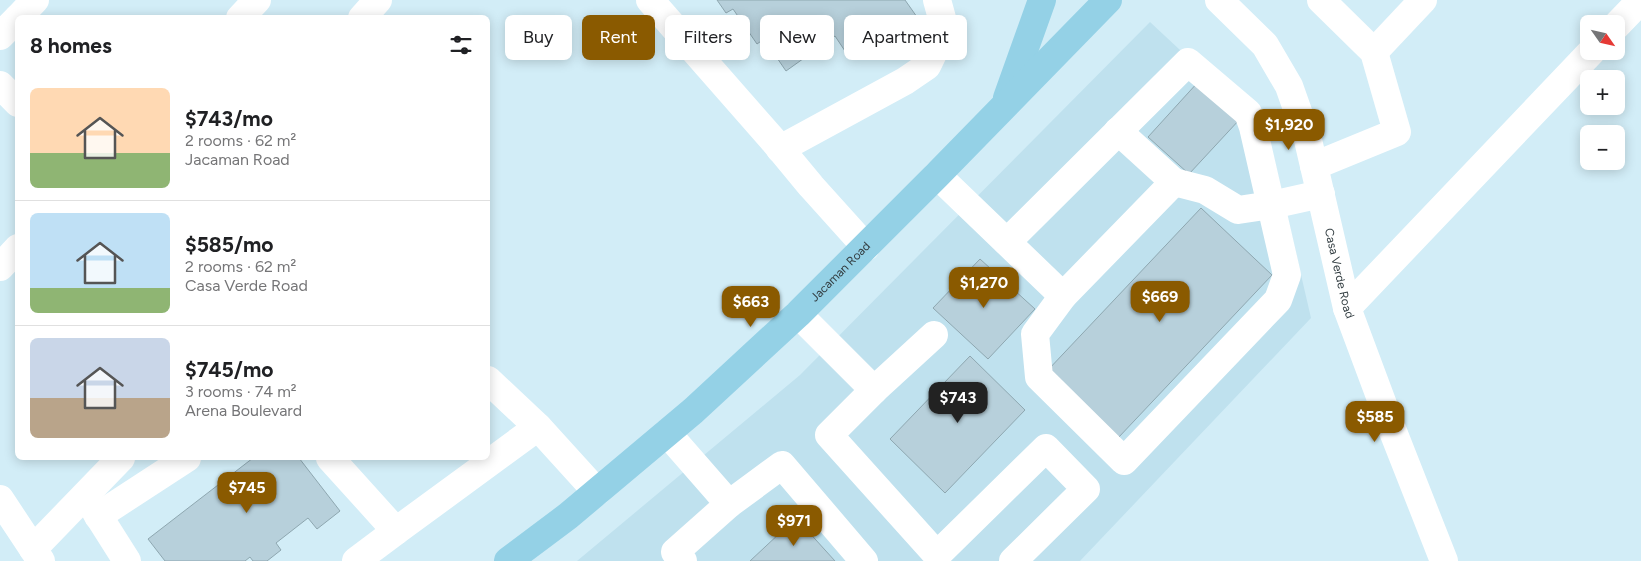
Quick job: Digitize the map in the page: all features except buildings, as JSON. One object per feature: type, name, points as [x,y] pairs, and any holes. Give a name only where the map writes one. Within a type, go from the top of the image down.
[{"type":"main road","points":[[1004,107],[1042,0]]},
{"type":"main road","name":"Jacaman Road","points":[[508,561],[568,516],[667,433],[798,314],[1108,0]]},
{"type":"street","points":[[21,15],[34,0]]},
{"type":"street","points":[[243,15],[257,0]]},
{"type":"street","points":[[365,15],[378,0]]},
{"type":"street","points":[[650,0],[866,247]]},
{"type":"street","points":[[780,148],[905,81],[927,66],[945,29],[937,0]]},
{"type":"street","name":"Casa Verde Road","points":[[1219,0],[1265,45],[1289,86],[1308,140],[1348,308],[1394,434],[1444,561]]},
{"type":"street","points":[[1314,166],[1397,132],[1374,52],[1321,0]]},
{"type":"street","points":[[1374,52],[1423,0]]},
{"type":"street","points":[[1625,16],[1640,0]]},
{"type":"street","points":[[0,36],[15,21]]},
{"type":"street","points":[[1348,308],[1583,60]]},
{"type":"street","points":[[1007,242],[1188,62],[1248,113],[1253,127],[1287,275],[1278,300],[1124,461],[1039,377],[1035,334],[1062,296],[1174,182]]},
{"type":"street","points":[[0,85],[15,100]]},
{"type":"street","points":[[1118,131],[1174,182],[1205,190],[1238,210],[1321,194]]},
{"type":"street","points":[[937,175],[1062,296]]},
{"type":"street","points":[[0,266],[15,251]]},
{"type":"street","points":[[798,314],[874,390]]},
{"type":"street","points":[[934,336],[874,390],[829,435],[940,558],[1046,448],[1086,489],[1013,561]]},
{"type":"street","points":[[490,382],[538,427],[597,492]]},
{"type":"street","points":[[356,561],[538,427]]},
{"type":"street","points":[[667,433],[729,504]]},
{"type":"street","points":[[0,499],[37,555],[91,505],[183,460]]},
{"type":"street","points":[[332,460],[396,531]]},
{"type":"street","points":[[91,505],[108,462]]},
{"type":"street","points":[[683,561],[675,552],[729,504],[782,465],[864,561]]},
{"type":"street","points":[[91,505],[127,561]]},
{"type":"shaded area","points":[[1150,22],[1268,132],[1311,318],[1080,561],[577,561],[800,375]]}]
